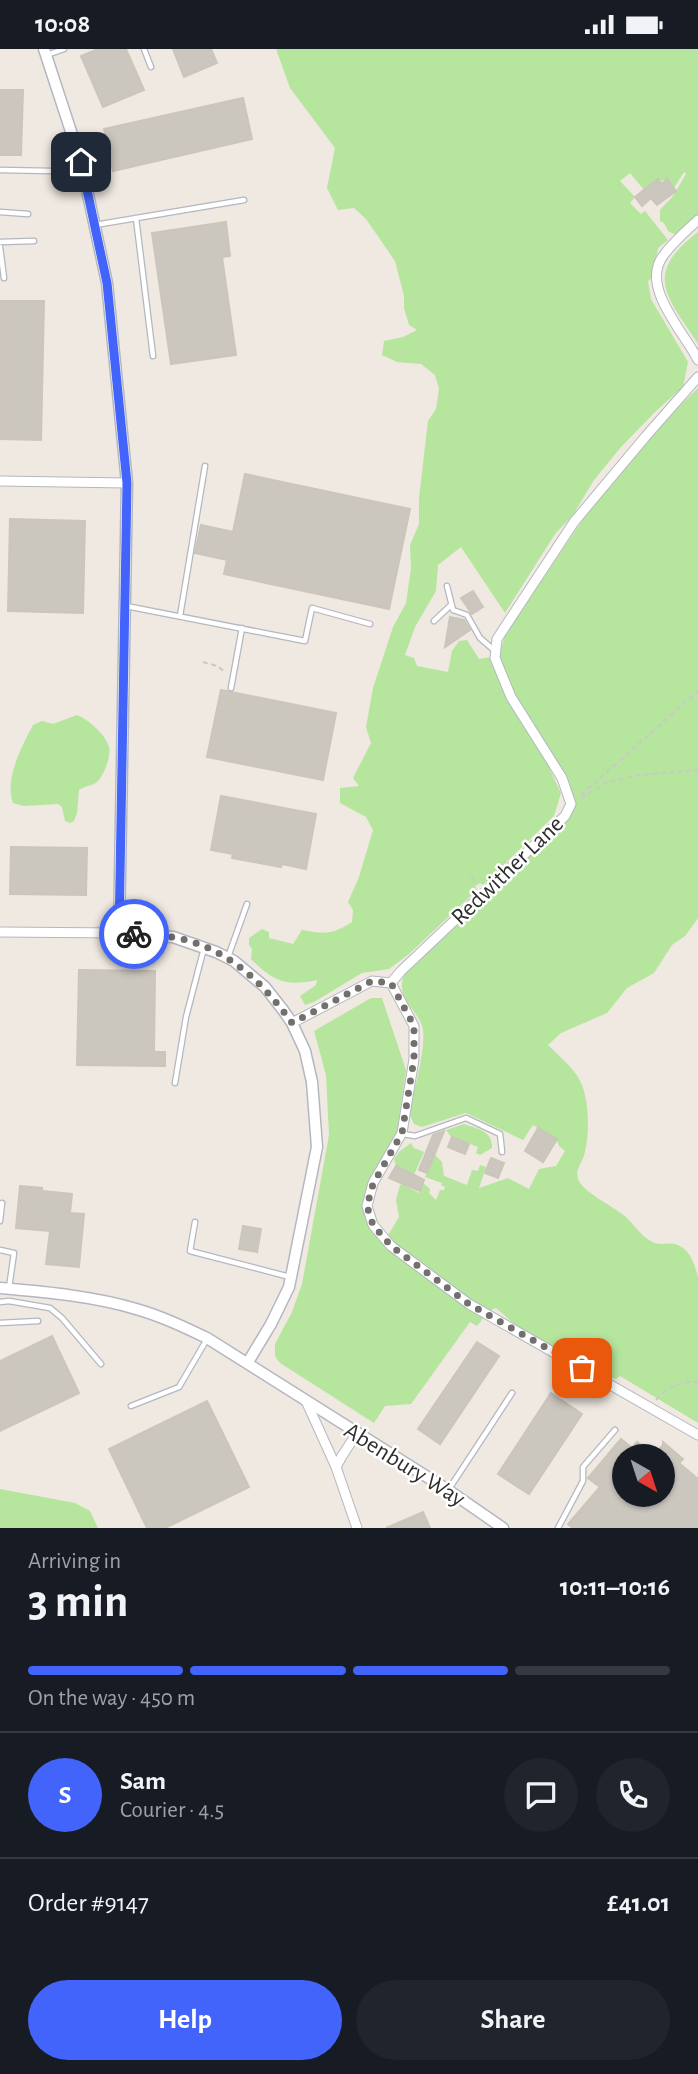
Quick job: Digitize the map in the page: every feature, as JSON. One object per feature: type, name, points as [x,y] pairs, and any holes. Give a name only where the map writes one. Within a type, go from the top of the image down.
[{"type":"street","points":[[46,52],[81,162],[107,283],[127,483],[119,933]]},
{"type":"street","points":[[698,219],[661,258],[656,272],[656,287],[661,299],[698,360]]},
{"type":"street","points":[[496,652],[497,639],[574,522],[698,377]]},
{"type":"street","points":[[0,481],[127,483]]},
{"type":"street","name":"Redwither Lane","points":[[391,983],[565,816],[571,804],[562,778],[511,697],[495,658],[496,652]]},
{"type":"street","points":[[0,933],[119,933],[173,937],[228,958],[265,988],[292,1023],[304,1051],[312,1082],[317,1147],[289,1287],[248,1362]]},
{"type":"street","points":[[292,1023],[372,981],[391,983],[414,1026],[414,1059],[402,1133],[373,1184],[367,1206],[373,1225],[391,1246],[469,1304],[698,1435]]},
{"type":"street","name":"Abenbury Way","points":[[4,1288],[98,1300],[135,1309],[208,1338],[448,1490],[503,1528]]},
{"type":"street","points":[[306,1401],[337,1467],[357,1528]]},
{"type":"street","points":[[337,1467],[357,1433]]},
{"type":"lane","points":[[46,52],[64,49]]},
{"type":"lane","points":[[144,49],[151,67]]},
{"type":"lane","points":[[0,170],[52,171],[81,162]]},
{"type":"lane","points":[[94,225],[244,200]]},
{"type":"lane","points":[[0,212],[28,214]]},
{"type":"lane","points":[[136,218],[153,356]]},
{"type":"lane","points":[[4,278],[0,245],[34,241]]},
{"type":"lane","points":[[180,616],[205,466]]},
{"type":"lane","points":[[447,586],[451,605],[457,613],[467,615],[480,638],[496,652]]},
{"type":"lane","points":[[434,621],[451,605]]},
{"type":"lane","points":[[125,606],[305,641],[312,608],[370,624]]},
{"type":"lane","points":[[231,688],[242,628]]},
{"type":"lane","points":[[228,958],[247,904]]},
{"type":"lane","points":[[175,1083],[186,1017],[205,947]]},
{"type":"lane","points":[[402,1133],[415,1136],[466,1118],[500,1134],[502,1152]]},
{"type":"lane","points":[[0,1221],[2,1203]]},
{"type":"lane","points":[[195,1222],[190,1251],[290,1277]]},
{"type":"lane","points":[[0,1250],[14,1253],[4,1288]]},
{"type":"lane","points":[[0,1302],[50,1308],[62,1318],[101,1364]]},
{"type":"lane","points":[[0,1322],[38,1321]]},
{"type":"lane","points":[[131,1406],[179,1387],[208,1338]]},
{"type":"lane","points":[[448,1490],[512,1393]]},
{"type":"lane","points":[[558,1528],[583,1481],[583,1467],[615,1430]]},
{"type":"path","points":[[203,662],[217,666],[232,677]]},
{"type":"path","points":[[571,804],[698,691]]},
{"type":"path","points":[[571,804],[605,783],[640,775],[698,770]]},
{"type":"path","points":[[650,1406],[665,1390],[683,1381],[698,1382]]},
{"type":"green space","points":[[276,49],[698,49],[698,216],[676,235],[668,231],[660,221],[660,210],[673,196],[686,174],[684,172],[674,188],[667,180],[658,179],[644,190],[630,173],[620,181],[635,197],[630,203],[641,214],[645,211],[668,240],[658,248],[652,278],[648,281],[651,299],[688,362],[683,387],[621,447],[594,480],[573,515],[555,534],[505,613],[461,547],[438,565],[436,591],[415,627],[405,655],[414,658],[417,666],[448,672],[452,651],[459,641],[467,640],[479,659],[491,657],[509,701],[545,759],[561,793],[554,816],[483,885],[480,883],[475,886],[477,890],[409,954],[389,969],[362,973],[305,1005],[300,996],[316,985],[317,980],[288,982],[266,973],[251,959],[249,938],[262,929],[269,932],[269,938],[293,944],[302,930],[328,932],[352,922],[353,910],[348,902],[359,877],[373,830],[366,817],[340,803],[340,788],[359,786],[353,778],[371,743],[366,727],[373,688],[393,627],[406,603],[411,568],[410,545],[419,524],[419,498],[428,421],[436,409],[439,389],[435,375],[421,364],[397,362],[382,355],[384,341],[403,337],[417,330],[409,325],[395,261],[366,219],[354,208],[338,210],[327,188],[335,148],[290,88]]},
{"type":"green space","points":[[698,232],[698,344],[670,299],[665,286],[665,274],[670,261],[681,247]]},
{"type":"green space","points":[[698,388],[698,918],[685,936],[672,945],[654,973],[627,988],[607,1013],[561,1033],[548,1045],[575,1073],[585,1094],[587,1137],[578,1171],[579,1181],[592,1194],[626,1217],[649,1240],[680,1246],[693,1262],[698,1277],[698,1423],[620,1376],[616,1379],[602,1375],[520,1329],[496,1308],[489,1311],[477,1326],[470,1322],[411,1404],[385,1406],[374,1423],[280,1363],[275,1356],[275,1344],[292,1312],[302,1284],[329,1135],[326,1075],[314,1031],[371,998],[382,998],[406,1070],[397,1132],[370,1181],[362,1207],[370,1228],[387,1249],[423,1274],[427,1266],[387,1237],[399,1217],[396,1200],[400,1185],[419,1193],[423,1183],[436,1200],[440,1190],[444,1190],[442,1183],[425,1177],[434,1154],[442,1162],[444,1176],[467,1185],[472,1170],[478,1171],[480,1165],[486,1167],[479,1188],[508,1178],[529,1189],[539,1169],[556,1166],[565,1151],[556,1139],[533,1125],[523,1140],[466,1113],[422,1127],[414,1124],[409,1113],[422,1056],[423,1034],[419,1019],[404,995],[402,981],[405,972],[574,806],[515,696],[499,656],[505,635],[588,512],[655,430]]},
{"type":"green space","points":[[77,715],[100,733],[107,742],[109,751],[107,764],[99,780],[79,790],[74,821],[65,821],[62,807],[58,804],[24,806],[13,803],[12,773],[33,725],[42,721],[53,724]]},
{"type":"green space","points":[[464,1124],[487,1134],[492,1148],[480,1155],[476,1153],[478,1147],[451,1137],[446,1130]]},
{"type":"green space","points":[[411,1143],[414,1148],[424,1152],[414,1175],[396,1166],[394,1159]]},
{"type":"green space","points":[[0,1489],[75,1503],[90,1511],[98,1528],[0,1528]]},
{"type":"building","points":[[98,49],[126,49],[144,90],[103,107],[81,56]]},
{"type":"building","points":[[173,49],[211,49],[217,63],[184,77]]},
{"type":"building","points":[[0,90],[23,90],[21,155],[0,155]]},
{"type":"building","points":[[243,98],[252,139],[113,171],[104,129]]},
{"type":"building","points":[[658,179],[662,184],[667,179],[676,191],[657,205],[651,198],[642,206],[635,197]]},
{"type":"building","points":[[226,222],[230,256],[222,257],[236,355],[171,364],[152,233]]},
{"type":"building","points":[[0,301],[44,301],[41,440],[0,439]]},
{"type":"building","points":[[245,474],[410,509],[389,609],[224,574],[227,560],[195,553],[201,525],[233,532]]},
{"type":"building","points":[[10,519],[85,521],[83,613],[8,611]]},
{"type":"building","points":[[473,591],[483,607],[472,614],[461,598]]},
{"type":"building","points":[[450,617],[464,620],[470,630],[445,647]]},
{"type":"building","points":[[221,690],[336,713],[323,780],[207,757]]},
{"type":"building","points":[[221,796],[316,814],[306,869],[232,858],[233,854],[211,850]]},
{"type":"building","points":[[11,847],[87,848],[86,895],[10,894]]},
{"type":"building","points":[[79,970],[155,971],[154,1052],[165,1052],[165,1066],[77,1065]]},
{"type":"building","points":[[538,1128],[557,1139],[543,1162],[525,1151]]},
{"type":"building","points":[[444,1131],[427,1173],[419,1170],[433,1135]]},
{"type":"building","points":[[452,1137],[469,1144],[465,1154],[448,1147]]},
{"type":"building","points":[[491,1158],[504,1163],[498,1178],[485,1173]]},
{"type":"building","points":[[396,1166],[424,1180],[420,1191],[389,1178]]},
{"type":"building","points":[[20,1186],[72,1194],[70,1213],[84,1214],[79,1267],[46,1264],[50,1231],[16,1228]]},
{"type":"building","points":[[243,1226],[261,1229],[257,1252],[239,1249]]},
{"type":"building","points":[[52,1336],[79,1393],[0,1431],[0,1361]]},
{"type":"building","points":[[477,1342],[499,1356],[440,1444],[418,1429]]},
{"type":"building","points":[[551,1393],[582,1414],[529,1494],[498,1474]]},
{"type":"building","points":[[207,1401],[249,1487],[165,1528],[147,1528],[109,1449]]},
{"type":"building","points":[[612,1450],[612,1507],[676,1507],[676,1453],[683,1459],[679,1463],[698,1479],[698,1528],[573,1528],[568,1524],[600,1487],[588,1478]]},
{"type":"building","points":[[423,1512],[430,1528],[386,1528]]},
{"type":"way so far","points":[[134,934],[173,937],[216,951],[234,961],[265,988],[292,1023],[372,981],[391,983],[414,1026],[414,1059],[402,1133],[373,1184],[367,1206],[373,1225],[391,1246],[469,1304],[582,1368]]},
{"type":"route","points":[[81,162],[107,283],[127,483],[119,933],[134,934]]}]
